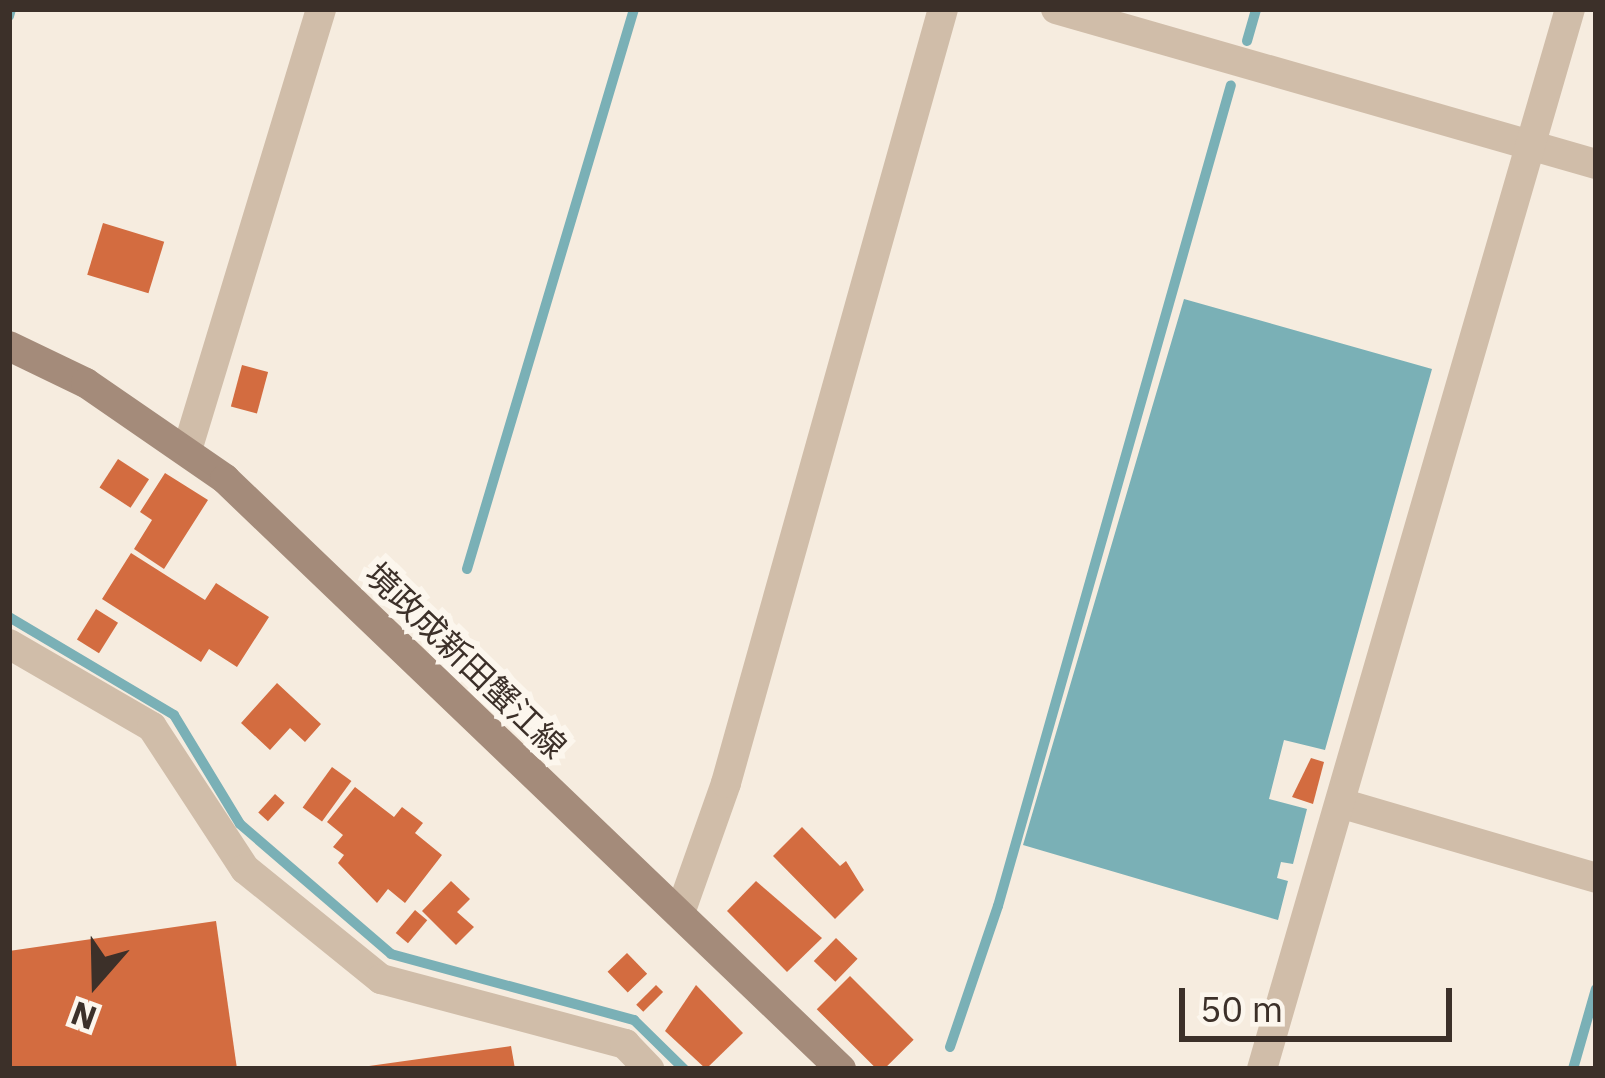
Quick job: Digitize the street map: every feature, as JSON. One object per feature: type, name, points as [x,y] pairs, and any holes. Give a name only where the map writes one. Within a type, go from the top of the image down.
[{"type":"main road","name":"境政成新田蟹江線","points":[[9,346],[188,447],[842,1069]]},
{"type":"street","points":[[188,447],[321,9]]},
{"type":"street","points":[[680,913],[725,784],[944,9]]},
{"type":"street","points":[[1056,9],[1596,164]]},
{"type":"street","points":[[1262,1069],[1570,9]]},
{"type":"street","points":[[9,644],[152,728],[245,869],[381,979],[626,1044],[649,1069]]},
{"type":"street","points":[[1340,803],[1596,878]]},
{"type":"water","points":[[1184,299],[1432,369],[1325,750],[1284,740],[1269,799],[1307,809],[1293,864],[1281,862],[1277,878],[1288,881],[1278,920],[1023,845]]},
{"type":"building","points":[[103,223],[164,242],[148,293],[87,275]]},
{"type":"building","points":[[242,365],[268,372],[257,414],[231,407]]},
{"type":"building","points":[[118,459],[149,479],[131,508],[99,488]]},
{"type":"building","points":[[165,473],[208,500],[164,569],[134,549],[152,520],[140,512]]},
{"type":"building","points":[[131,553],[205,600],[216,583],[269,617],[237,667],[209,649],[201,662],[102,599]]},
{"type":"building","points":[[96,609],[118,623],[99,653],[77,640]]},
{"type":"building","points":[[277,683],[321,724],[305,742],[290,728],[270,750],[241,723]]},
{"type":"building","points":[[1311,758],[1324,762],[1313,804],[1292,797]]},
{"type":"building","points":[[332,767],[351,781],[322,822],[303,807]]},
{"type":"building","points":[[355,787],[394,817],[402,807],[423,823],[415,833],[442,855],[405,903],[388,889],[377,903],[338,863],[344,855],[333,847],[343,835],[327,822]]},
{"type":"building","points":[[275,794],[285,803],[268,821],[258,813]]},
{"type":"building","points":[[802,827],[840,866],[846,861],[864,890],[835,919],[773,856]]},
{"type":"building","points":[[451,881],[470,899],[457,912],[474,927],[456,945],[422,911]]},
{"type":"building","points":[[756,881],[822,938],[787,972],[727,911]]},
{"type":"building","points":[[415,910],[427,920],[408,943],[396,933]]},
{"type":"building","points":[[216,921],[237,1069],[9,1069],[9,951]]},
{"type":"building","points":[[836,938],[858,959],[835,982],[814,961]]},
{"type":"building","points":[[627,953],[647,974],[628,993],[608,972]]},
{"type":"building","points":[[850,976],[914,1040],[884,1069],[877,1069],[817,1009]]},
{"type":"building","points":[[656,985],[663,992],[643,1012],[636,1005]]},
{"type":"building","points":[[696,985],[743,1033],[706,1069],[665,1031]]},
{"type":"building","points":[[511,1046],[515,1069],[369,1069],[369,1066]]},
{"type":"waterway","points":[[9,16],[11,9]]},
{"type":"waterway","points":[[467,569],[634,9]]},
{"type":"waterway","points":[[1247,41],[1256,9]]},
{"type":"waterway","points":[[950,1047],[998,906],[1231,85]]},
{"type":"waterway","points":[[9,617],[174,715],[240,824],[391,954],[634,1020],[684,1069]]},
{"type":"waterway","points":[[1573,1069],[1596,989]]}]
